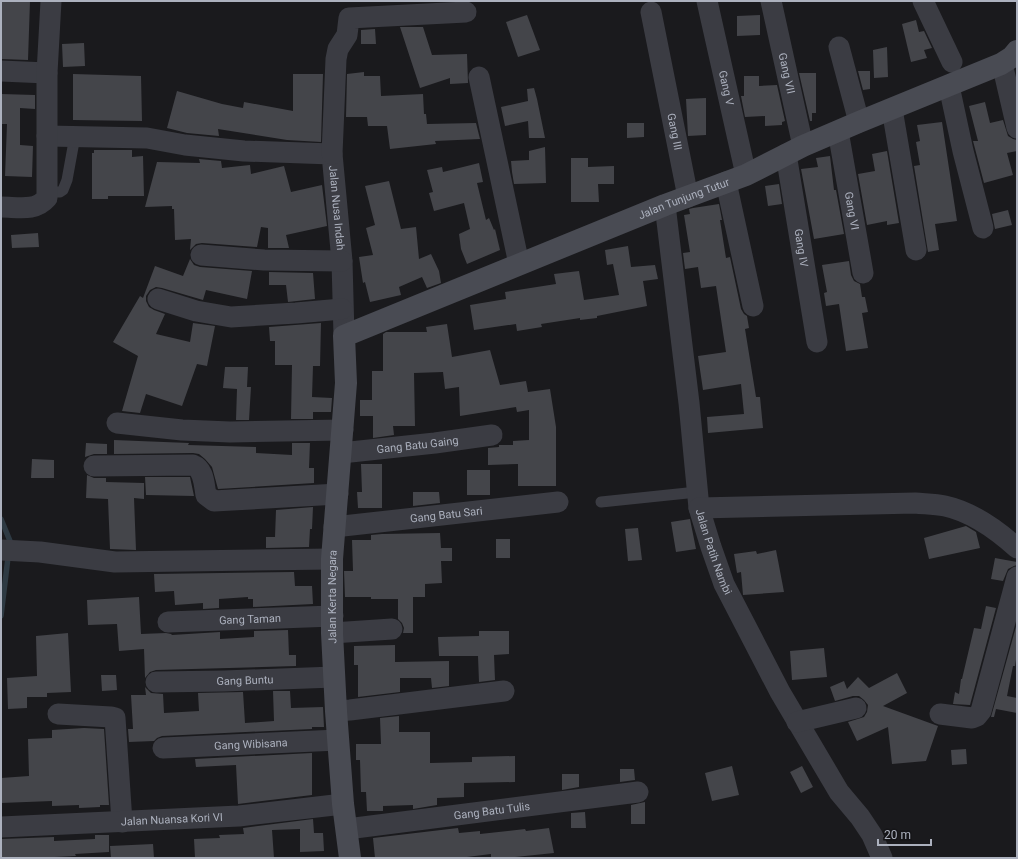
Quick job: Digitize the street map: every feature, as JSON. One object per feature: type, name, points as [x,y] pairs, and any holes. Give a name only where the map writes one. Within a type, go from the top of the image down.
[{"type":"street","points":[[1,207],[37,207],[47,198],[47,73],[51,1]]},
{"type":"street","name":"Gang V","points":[[707,1],[736,178],[753,306]]},
{"type":"street","name":"Gang VII","points":[[771,1],[795,150]]},
{"type":"street","points":[[923,1],[952,62]]},
{"type":"street","points":[[332,154],[336,59],[338,49],[347,35],[347,10],[466,12]]},
{"type":"street","name":"Gang III","points":[[651,12],[688,197]]},
{"type":"street","points":[[839,47],[859,122]]},
{"type":"street","points":[[1009,58],[1004,72],[1017,128]]},
{"type":"street","name":"Jalan Tunjung Tutur","points":[[344,336],[519,264],[736,178],[795,150],[840,139],[859,122],[949,86],[1009,58]]},
{"type":"street","points":[[1,71],[47,73]]},
{"type":"street","points":[[478,77],[519,264]]},
{"type":"street","points":[[949,86],[963,151],[983,228]]},
{"type":"street","points":[[892,109],[916,250]]},
{"type":"street","name":"Jalan Nusa Indah","points":[[47,136],[147,138],[185,145],[244,151],[332,154],[342,262],[342,309],[344,336]]},
{"type":"street","name":"Gang VI","points":[[840,139],[863,273]]},
{"type":"street","name":"Gang IV","points":[[795,150],[817,342]]},
{"type":"street","name":"Jalan Patih Nambi","points":[[665,206],[690,403],[698,500],[724,584],[797,722],[839,792],[860,817],[872,835],[882,858]]},
{"type":"street","points":[[201,255],[264,260],[342,262]]},
{"type":"street","points":[[158,299],[196,311],[231,317],[296,314],[342,309]]},
{"type":"street","name":"Jalan Kerta Negara","points":[[344,336],[346,383],[332,559],[336,711],[343,804],[350,858]]},
{"type":"street","points":[[117,423],[182,430],[230,432],[343,430]]},
{"type":"street","name":"Gang Batu Gaing","points":[[341,453],[492,435]]},
{"type":"street","points":[[94,466],[156,464],[196,466],[202,472],[206,495],[214,501],[338,494]]},
{"type":"street","points":[[698,500],[915,503],[946,506],[984,523],[999,532],[1017,548]]},
{"type":"street","name":"Gang Batu Sari","points":[[334,527],[558,502]]},
{"type":"street","points":[[1,550],[40,552],[115,562],[332,559]]},
{"type":"street","points":[[940,714],[972,718],[977,716],[981,711],[1017,577]]},
{"type":"street","name":"Gang Taman","points":[[168,622],[333,625],[392,629]]},
{"type":"street","name":"Gang Buntu","points":[[156,682],[334,677]]},
{"type":"street","points":[[336,711],[504,692]]},
{"type":"street","points":[[797,722],[856,708]]},
{"type":"street","points":[[58,714],[114,718],[122,822]]},
{"type":"street","name":"Gang Wibisana","points":[[163,748],[338,740]]},
{"type":"street","name":"Gang Batu Tulis","points":[[347,829],[638,792]]},
{"type":"street","name":"Jalan Nuansa Kori VI","points":[[1,827],[239,816],[343,804]]},
{"type":"lane","points":[[48,192],[60,192],[63,190],[67,180],[75,136]]},
{"type":"lane","points":[[601,502],[698,500]]},
{"type":"building","points":[[1,1],[30,1],[28,60],[1,59]]},
{"type":"building","points":[[527,15],[540,50],[518,57],[506,22]]},
{"type":"building","points":[[760,15],[760,35],[737,36],[737,16]]},
{"type":"building","points":[[916,20],[919,32],[924,31],[932,48],[924,50],[927,58],[911,62],[902,24]]},
{"type":"building","points":[[400,27],[423,27],[432,55],[467,54],[468,83],[450,84],[450,78],[420,88]]},
{"type":"building","points":[[375,29],[376,44],[361,44],[361,30]]},
{"type":"building","points":[[84,43],[85,66],[63,67],[62,44]]},
{"type":"building","points":[[887,47],[888,77],[874,78],[873,50]]},
{"type":"building","points":[[858,71],[870,71],[870,89],[863,90]]},
{"type":"building","points":[[364,72],[364,76],[380,76],[381,96],[423,94],[424,114],[426,114],[427,124],[476,123],[480,139],[435,141],[436,144],[390,149],[387,126],[368,126],[367,117],[346,117],[347,74]]},
{"type":"building","points":[[799,73],[816,73],[816,113],[812,113],[812,121],[810,121]]},
{"type":"building","points":[[73,74],[141,76],[142,121],[73,120]]},
{"type":"building","points":[[293,74],[323,74],[321,142],[287,140],[218,129],[219,136],[187,133],[167,128],[177,91],[222,104],[243,108],[244,102],[293,111]]},
{"type":"building","points":[[744,76],[759,76],[759,86],[777,85],[785,121],[782,122],[782,125],[765,126],[765,116],[745,117],[741,96],[744,96]]},
{"type":"building","points":[[534,88],[545,138],[529,138],[528,121],[505,126],[501,107],[528,101],[527,89]]},
{"type":"building","points":[[1,94],[35,95],[35,109],[20,108],[20,145],[33,146],[32,177],[5,176],[7,124],[1,124]]},
{"type":"building","points":[[706,98],[706,135],[688,136],[686,99]]},
{"type":"building","points":[[985,102],[990,123],[1003,120],[1008,136],[1017,140],[1017,151],[1007,153],[1013,175],[984,183],[973,141],[978,141],[969,106]]},
{"type":"building","points":[[942,122],[957,221],[935,224],[939,250],[928,252],[914,166],[920,165],[916,142],[920,141],[917,125]]},
{"type":"building","points":[[627,123],[644,123],[644,137],[627,138]]},
{"type":"building","points":[[545,147],[546,183],[514,184],[511,161],[529,160],[529,151]]},
{"type":"building","points":[[94,150],[132,150],[132,157],[143,156],[144,196],[108,196],[108,199],[92,199],[92,153],[94,153]]},
{"type":"building","points":[[887,151],[899,223],[887,225],[887,221],[867,225],[858,174],[875,171],[872,154]]},
{"type":"building","points":[[830,156],[834,190],[836,190],[844,234],[814,239],[801,169],[818,167],[816,158]]},
{"type":"building","points":[[571,158],[588,158],[588,167],[614,166],[614,184],[598,184],[599,202],[571,202]]},
{"type":"building","points":[[199,159],[221,161],[222,168],[250,165],[251,174],[284,166],[291,192],[322,185],[327,226],[286,235],[289,248],[268,248],[268,228],[261,227],[257,247],[202,243],[196,244],[190,250],[191,239],[175,240],[174,209],[172,209],[172,206],[145,207],[157,162],[200,163]]},
{"type":"building","points":[[479,163],[483,182],[477,183],[486,220],[489,218],[494,230],[495,229],[500,250],[467,264],[461,249],[459,234],[470,229],[464,203],[434,211],[429,193],[433,192],[427,170],[442,167],[443,172]]},
{"type":"building","points":[[389,181],[401,229],[416,227],[419,259],[431,254],[439,271],[441,283],[427,288],[422,277],[399,287],[401,295],[370,302],[365,282],[363,283],[359,257],[373,255],[366,228],[375,225],[365,186]]},
{"type":"building","points":[[779,184],[782,204],[768,206],[765,186]]},
{"type":"building","points":[[719,204],[726,258],[730,257],[741,309],[747,316],[749,328],[745,329],[756,397],[760,397],[763,428],[708,433],[707,417],[744,414],[741,384],[703,390],[698,356],[726,352],[716,286],[701,288],[698,267],[685,269],[683,253],[690,252],[684,215],[690,214],[689,209]]},
{"type":"building","points":[[1008,210],[1012,225],[995,229],[992,214]]},
{"type":"building","points":[[38,233],[39,247],[12,248],[11,235]]},
{"type":"building","points":[[628,246],[631,267],[655,265],[658,279],[643,281],[647,306],[597,316],[597,318],[580,320],[580,318],[541,324],[542,327],[517,331],[516,324],[474,330],[470,305],[506,299],[505,292],[556,284],[554,274],[579,271],[584,300],[619,295],[613,264],[607,265],[605,250]]},
{"type":"building","points":[[190,259],[194,265],[200,267],[252,271],[247,299],[206,290],[203,300],[162,288],[156,287],[150,290],[146,296],[146,301],[149,307],[165,314],[156,334],[190,342],[193,323],[215,326],[207,366],[197,364],[182,406],[146,394],[140,413],[122,411],[138,356],[113,342],[140,296],[143,298],[155,266],[183,276]]},
{"type":"building","points":[[849,261],[851,275],[854,281],[860,284],[862,297],[865,297],[868,312],[862,313],[868,348],[846,351],[839,304],[826,306],[824,293],[827,292],[822,265]]},
{"type":"building","points":[[269,272],[313,273],[315,299],[288,302],[286,285],[269,285]]},
{"type":"building","points":[[321,323],[320,366],[313,366],[312,397],[332,398],[331,412],[313,412],[313,419],[291,419],[292,365],[275,365],[275,341],[270,341],[269,327]]},
{"type":"building","points":[[447,324],[452,357],[490,350],[500,385],[526,381],[528,392],[550,389],[556,427],[556,486],[518,486],[518,464],[488,465],[488,448],[499,447],[499,445],[513,445],[513,441],[529,440],[529,410],[517,412],[516,407],[460,416],[459,387],[445,389],[443,372],[414,373],[415,426],[393,426],[394,435],[373,438],[373,416],[360,416],[360,400],[372,400],[372,371],[383,371],[383,334],[386,332],[427,332],[426,327]]},
{"type":"building","points":[[225,367],[248,367],[247,387],[251,387],[249,420],[236,420],[237,389],[223,388]]},
{"type":"building","points":[[114,440],[189,443],[188,445],[256,447],[256,453],[292,455],[292,443],[310,443],[309,468],[314,468],[314,483],[218,489],[212,467],[199,454],[114,454]]},
{"type":"building","points":[[86,443],[107,444],[107,454],[94,454],[85,457]]},
{"type":"building","points":[[32,459],[54,460],[54,478],[31,478]]},
{"type":"building","points":[[361,464],[382,464],[382,508],[358,508],[357,492],[362,492]]},
{"type":"building","points":[[467,470],[490,470],[490,495],[467,495]]},
{"type":"building","points":[[87,475],[94,478],[106,478],[106,482],[144,483],[144,499],[134,498],[136,550],[110,549],[108,499],[86,498]]},
{"type":"building","points":[[145,477],[190,477],[194,496],[146,495]]},
{"type":"building","points":[[413,492],[439,492],[440,503],[413,506]]},
{"type":"building","points":[[313,507],[309,547],[266,548],[266,537],[275,537],[276,510]]},
{"type":"building","points":[[690,519],[696,549],[676,552],[671,522]]},
{"type":"building","points":[[966,526],[976,532],[980,548],[929,559],[924,538]]},
{"type":"building","points":[[638,528],[642,560],[628,561],[625,529]]},
{"type":"building","points":[[440,533],[441,548],[452,548],[452,561],[441,561],[442,583],[425,584],[425,597],[413,597],[413,633],[403,633],[404,628],[398,619],[398,599],[345,597],[344,571],[353,571],[352,540],[371,540],[371,535],[382,534]]},
{"type":"building","points":[[496,539],[510,539],[510,558],[496,558]]},
{"type":"building","points":[[776,550],[784,592],[743,595],[741,572],[737,573],[734,554],[756,551],[757,554]]},
{"type":"building","points":[[995,558],[1017,562],[1017,565],[1008,569],[1003,581],[991,579]]},
{"type":"building","points":[[294,572],[295,586],[312,586],[313,604],[253,607],[253,599],[248,599],[248,597],[219,599],[219,608],[203,609],[203,603],[175,605],[174,591],[155,592],[154,574]]},
{"type":"building","points":[[139,597],[141,634],[166,633],[172,635],[220,632],[220,639],[254,637],[254,631],[288,630],[289,655],[296,655],[296,666],[156,670],[150,672],[145,678],[144,649],[119,651],[117,624],[88,625],[87,600]]},
{"type":"building","points":[[986,606],[996,608],[970,705],[953,704],[955,692],[959,694],[961,679],[974,628],[981,629]]},
{"type":"building","points":[[1017,623],[1017,653],[1007,696],[1017,698],[1017,713],[996,709],[994,717],[991,717]]},
{"type":"building","points":[[479,631],[509,631],[509,654],[494,655],[495,680],[479,682],[478,656],[439,656],[438,637],[479,636]]},
{"type":"building","points":[[68,633],[71,692],[47,693],[47,697],[27,697],[27,708],[8,709],[7,678],[37,676],[36,636]]},
{"type":"building","points":[[395,645],[395,662],[449,661],[449,686],[432,688],[431,678],[400,678],[400,692],[358,697],[358,665],[354,665],[354,646]]},
{"type":"building","points":[[824,648],[827,677],[792,680],[790,651]]},
{"type":"building","points":[[897,673],[907,693],[883,706],[938,726],[926,761],[892,764],[888,727],[857,741],[848,722],[864,717],[867,712],[868,705],[859,696],[853,696],[835,701],[830,687],[844,681],[847,689],[858,677],[869,688]]},
{"type":"building","points":[[101,675],[116,675],[117,690],[102,691]]},
{"type":"building","points":[[145,687],[151,693],[163,694],[164,713],[199,711],[198,693],[243,692],[245,723],[274,721],[273,691],[290,691],[291,708],[323,707],[324,727],[312,727],[312,729],[162,736],[154,741],[129,742],[128,729],[133,729],[131,695],[146,695]]},
{"type":"building","points":[[399,716],[399,732],[430,732],[430,763],[472,762],[472,757],[515,756],[515,782],[464,783],[464,797],[437,798],[437,805],[413,809],[413,805],[383,806],[383,811],[367,811],[366,792],[361,792],[360,760],[356,760],[356,744],[381,744],[380,718]]},
{"type":"building","points":[[84,728],[104,729],[109,805],[79,808],[79,805],[52,806],[52,801],[1,803],[1,778],[29,776],[28,739],[52,738],[52,730]]},
{"type":"building","points":[[966,749],[967,764],[952,765],[951,750]]},
{"type":"building","points":[[312,753],[312,795],[238,804],[236,765],[196,767],[195,759]]},
{"type":"building","points":[[732,766],[739,795],[712,801],[705,773]]},
{"type":"building","points":[[802,766],[813,787],[801,793],[790,772]]},
{"type":"building","points":[[620,769],[634,769],[635,780],[620,782]]},
{"type":"building","points":[[562,774],[579,774],[579,787],[562,790]]},
{"type":"building","points":[[645,802],[645,824],[631,824],[631,805]]},
{"type":"building","points":[[585,812],[586,828],[571,828],[571,813]]},
{"type":"building","points":[[313,819],[314,833],[323,833],[324,851],[300,852],[300,829],[272,830],[274,858],[195,858],[194,839],[220,838],[219,835],[244,834],[243,828]]},
{"type":"building","points":[[458,828],[459,833],[480,831],[480,834],[549,828],[554,853],[505,858],[491,858],[491,854],[459,858],[375,858],[373,838]]},
{"type":"building","points":[[95,835],[109,835],[109,852],[75,854],[76,856],[55,858],[1,858],[1,839],[54,837],[54,841],[95,839]]},
{"type":"building","points":[[153,844],[154,858],[111,858],[110,846]]},
{"type":"waterway","points":[[1,519],[10,541],[1,616]]}]
